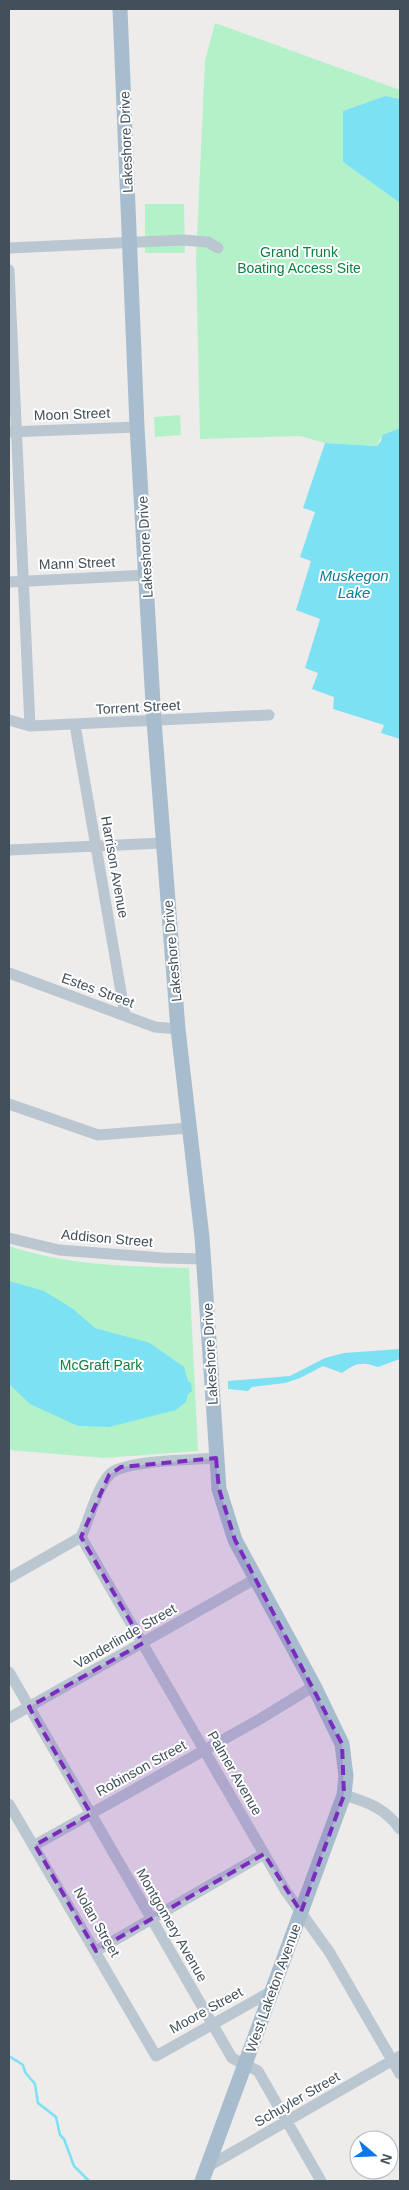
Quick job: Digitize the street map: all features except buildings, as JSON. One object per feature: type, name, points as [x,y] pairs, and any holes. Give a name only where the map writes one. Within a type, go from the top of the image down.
[{"type":"main road","name":"Lakeshore Drive","points":[[120,9],[137,427],[154,721],[178,1029],[204,1259],[219,1489],[226,1516],[254,1579],[314,1686],[342,1744],[346,1776],[344,1795]]},
{"type":"main road","name":"West Laketon Avenue","points":[[205,2174],[344,1795]]},
{"type":"street","points":[[9,248],[130,244],[183,240],[208,242],[218,248]]},
{"type":"street","points":[[9,270],[13,432],[24,580],[30,726]]},
{"type":"street","name":"Moon Street","points":[[13,432],[137,427]]},
{"type":"street","name":"Mann Street","points":[[9,582],[147,574]]},
{"type":"street","name":"Torrent Street","points":[[9,720],[30,726],[268,715]]},
{"type":"street","name":"Harrison Avenue","points":[[75,725],[125,1015]]},
{"type":"street","points":[[9,850],[163,843]]},
{"type":"street","name":"Estes Street","points":[[9,973],[160,1028],[178,1029]]},
{"type":"street","points":[[9,1104],[98,1135],[189,1128]]},
{"type":"street","name":"Addison Street","points":[[9,1238],[59,1250],[163,1258],[204,1259]]},
{"type":"street","points":[[9,1578],[81,1537],[106,1479],[121,1467],[216,1458]]},
{"type":"street","name":"Palmer Avenue","points":[[81,1537],[264,1854],[330,1953],[396,2058],[400,2074]]},
{"type":"street","name":"Vanderlinde Street","points":[[9,1718],[254,1579]]},
{"type":"street","name":"Montgomery Avenue","points":[[9,1672],[232,2058],[258,2071],[321,2181]]},
{"type":"street","name":"Robinson Street","points":[[35,1845],[260,1719],[314,1686]]},
{"type":"street","points":[[344,1795],[382,1809],[400,1829]]},
{"type":"street","name":"Nolan Street","points":[[9,1804],[35,1845],[156,2056]]},
{"type":"street","points":[[96,1950],[264,1854]]},
{"type":"street","name":"Moore Street","points":[[156,2056],[272,1991]]},
{"type":"street","name":"Schuyler Street","points":[[205,2174],[396,2058]]},
{"type":"highlighted area","points":[[216,1458],[219,1489],[235,1540],[342,1744],[344,1795],[301,1912],[264,1854],[96,1951],[35,1845],[91,1814],[29,1707],[143,1643],[81,1537],[109,1475],[121,1467]]},
{"type":"green space","name":"Grand Trunk Boating Access Site","points":[[215,23],[400,90],[400,99],[385,96],[343,111],[343,162],[400,203],[400,428],[382,435],[377,446],[325,443],[300,436],[200,439],[196,258],[205,61]]},
{"type":"green space","points":[[145,204],[184,204],[185,253],[145,253]]},
{"type":"green space","points":[[180,415],[181,435],[155,437],[154,417]]},
{"type":"green space","name":"McGraft Park","points":[[9,1246],[53,1258],[98,1264],[189,1268],[198,1451],[104,1458],[9,1450]]},
{"type":"water","points":[[385,96],[400,99],[400,203],[343,162],[343,111]]},
{"type":"water","name":"Muskegon Lake","points":[[400,428],[400,739],[381,733],[384,725],[333,709],[334,697],[312,689],[318,673],[305,668],[320,619],[296,610],[311,561],[300,557],[315,512],[303,508],[325,443],[377,446],[381,441],[382,435]]},
{"type":"water","points":[[9,1281],[44,1291],[73,1309],[95,1328],[150,1343],[184,1367],[188,1381],[191,1383],[192,1391],[188,1394],[186,1402],[176,1410],[109,1427],[78,1426],[30,1404],[9,1384]]},
{"type":"water","points":[[400,1349],[400,1359],[378,1367],[359,1364],[342,1373],[323,1366],[300,1378],[285,1383],[252,1387],[248,1391],[228,1389],[228,1381],[290,1376],[325,1358],[344,1353]]},
{"type":"waterway","points":[[9,2056],[23,2065],[25,2072],[35,2084],[38,2103],[56,2117],[60,2135],[64,2139],[74,2166],[89,2181]]}]
